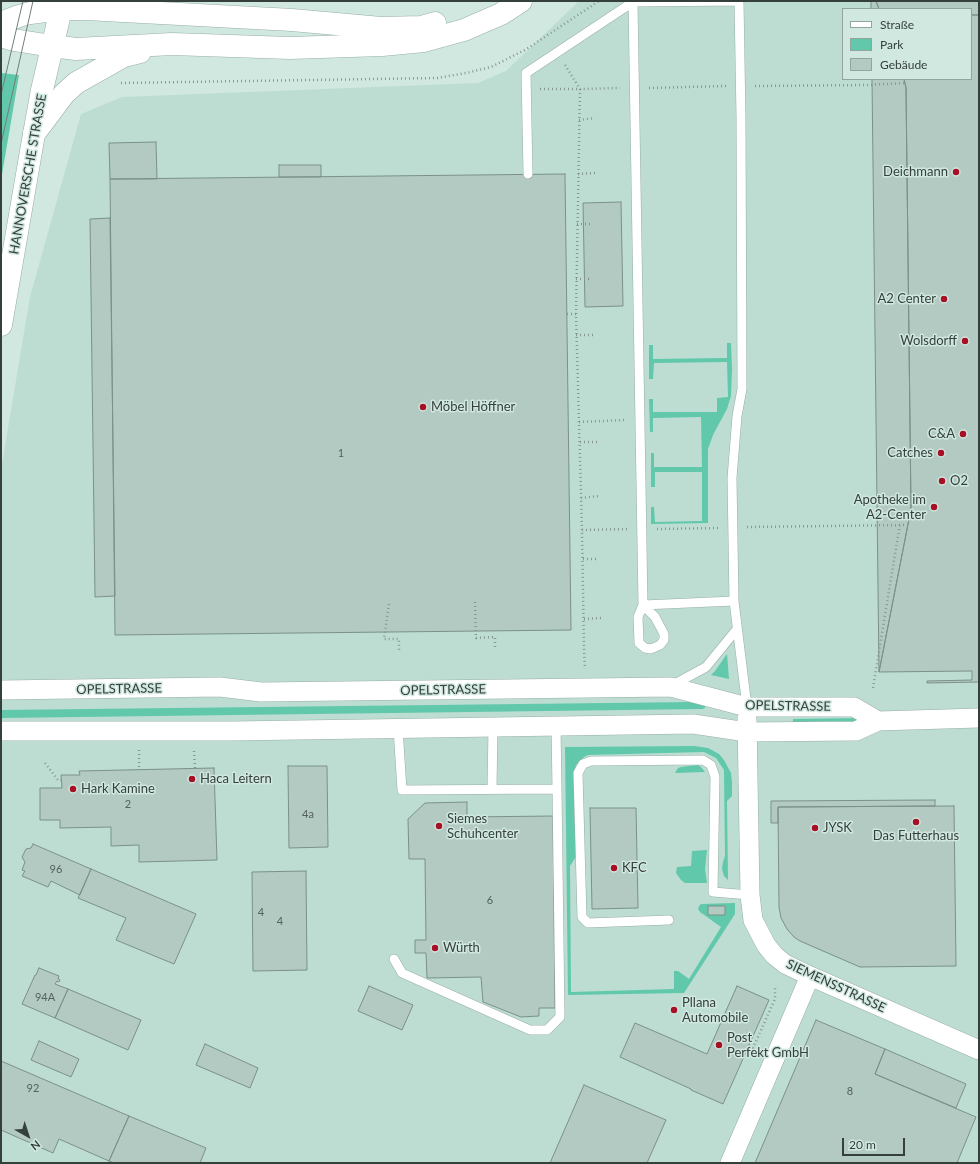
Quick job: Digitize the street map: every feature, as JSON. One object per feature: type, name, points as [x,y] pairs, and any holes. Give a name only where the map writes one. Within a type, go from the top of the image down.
[{"type":"main road","points":[[1,23],[19,16],[62,5],[86,9],[284,20],[381,28],[421,27],[459,18],[496,1]]},
{"type":"main road","points":[[1,36],[14,40],[76,49],[172,44],[290,48],[382,45],[424,41],[464,30],[501,14],[522,1]]},
{"type":"main road","name":"HANNOVERSCHE STRASSE","points":[[1,325],[34,134],[62,5]]},
{"type":"main road","points":[[34,134],[64,94],[76,83],[124,56],[172,44]]},
{"type":"street","name":"OPELSTRASSE","points":[[1,690],[220,687],[261,692],[671,686],[747,707],[854,707],[878,721]]},
{"type":"street","name":"SIEMENSSTRASSE","points":[[747,707],[750,895],[752,920],[766,945],[774,955],[785,964],[979,1050]]},
{"type":"street","name":"OPELSTRASSE","points":[[1,731],[226,731],[693,724],[747,732],[856,731],[878,721],[979,718]]},
{"type":"street","points":[[730,1163],[810,976]]},
{"type":"lane","points":[[528,174],[526,73],[632,2],[739,1],[742,389],[732,478],[734,601],[747,707]]},
{"type":"lane","points":[[632,2],[643,605],[734,601]]},
{"type":"lane","points":[[671,686],[706,667],[737,629]]},
{"type":"lane","points":[[394,959],[402,973],[530,1030],[547,1030],[560,1017],[556,726]]},
{"type":"lane","points":[[492,789],[493,727]]},
{"type":"lane","points":[[398,728],[402,790],[557,789]]},
{"type":"lane","points":[[669,920],[588,923],[582,917],[578,773],[584,764],[591,761],[703,760],[711,765],[715,777],[713,892],[750,895]]},
{"type":"path","points":[[546,36],[580,89],[576,335],[585,663]]},
{"type":"path","points":[[526,88],[580,89],[867,85],[905,83]]},
{"type":"path","points":[[579,120],[595,118]]},
{"type":"path","points":[[578,174],[595,173]]},
{"type":"path","points":[[578,224],[592,224]]},
{"type":"path","points":[[576,279],[592,279]]},
{"type":"path","points":[[567,314],[576,314]]},
{"type":"path","points":[[576,335],[596,335]]},
{"type":"path","points":[[579,422],[640,419]]},
{"type":"path","points":[[580,442],[600,442]]},
{"type":"path","points":[[581,498],[599,496]]},
{"type":"path","points":[[873,688],[900,524]]},
{"type":"path","points":[[583,559],[598,559]]},
{"type":"path","points":[[475,602],[476,638],[495,637],[495,650]]},
{"type":"path","points":[[389,604],[384,639],[399,639],[399,650]]},
{"type":"path","points":[[584,619],[602,618]]},
{"type":"path","points":[[194,748],[195,768]]},
{"type":"path","points":[[139,749],[139,769]]},
{"type":"path","points":[[45,763],[58,780],[61,780]]},
{"type":"path","points":[[749,1046],[753,1048],[775,999],[775,987]]},
{"type":"shaded area","points":[[579,1],[979,1],[979,1163],[1,1163],[1,470],[30,297],[81,114],[122,97],[478,83],[506,71]]},
{"type":"green space","points":[[1,73],[19,75],[1,180]]},
{"type":"green space","points":[[727,343],[731,343],[731,396],[727,409],[713,435],[708,449],[708,523],[651,524],[651,507],[654,507],[655,522],[702,521],[702,472],[655,472],[655,487],[651,487],[651,453],[654,453],[654,467],[702,467],[701,417],[653,418],[653,432],[650,432],[649,399],[653,399],[653,412],[717,412],[717,398],[728,397],[727,362],[654,363],[653,379],[649,379],[649,345],[653,345],[653,359],[727,358]]},
{"type":"green space","points":[[727,654],[729,679],[711,675],[715,671]]},
{"type":"green space","points":[[695,702],[705,704],[705,708],[1,718],[1,710]]},
{"type":"green space","points":[[864,718],[866,721],[793,727],[793,719]]},
{"type":"green space","points":[[694,746],[708,748],[719,754],[731,773],[732,796],[727,801],[728,880],[724,876],[722,869],[725,856],[724,770],[716,758],[704,752],[588,755],[576,765],[574,772],[577,855],[570,866],[571,992],[674,989],[674,971],[678,971],[689,979],[721,927],[700,912],[698,909],[699,906],[701,904],[735,903],[735,914],[684,993],[568,995],[565,747]],"holes":[[[708,906],[724,906],[724,915],[708,915]]]},
{"type":"green space","points":[[698,765],[705,772],[675,773],[678,768]]},
{"type":"green space","points":[[707,850],[705,869],[707,883],[685,883],[681,880],[676,873],[677,867],[691,866],[692,851]]},
{"type":"building","points":[[871,1],[876,1],[879,8],[871,8]]},
{"type":"building","points":[[876,1],[979,1],[979,15],[972,15],[972,8],[879,8]]},
{"type":"building","name":"A2 Center","points":[[972,15],[979,15],[979,682],[927,683],[927,681],[972,680],[972,671],[879,672],[911,509],[906,88],[904,80],[972,80]]},
{"type":"building","points":[[872,80],[904,80],[906,88],[911,509],[879,672]]},
{"type":"building","points":[[156,142],[157,179],[110,179],[109,143]]},
{"type":"building","points":[[279,165],[321,165],[321,177],[279,177]]},
{"type":"building","points":[[565,174],[571,630],[115,635],[110,179]]},
{"type":"building","points":[[621,202],[623,306],[585,307],[583,203]]},
{"type":"building","points":[[110,218],[115,596],[95,597],[90,219]]},
{"type":"building","points":[[288,766],[327,766],[328,847],[289,848]]},
{"type":"building","points":[[214,768],[217,860],[139,862],[139,845],[111,846],[111,827],[60,828],[60,820],[40,820],[40,788],[62,788],[61,775],[80,775],[79,771]]},
{"type":"building","points":[[935,800],[935,806],[778,807],[778,823],[771,823],[771,801]]},
{"type":"building","points":[[467,802],[467,817],[553,816],[555,1008],[539,1008],[539,1016],[521,1017],[483,1002],[481,977],[427,978],[426,953],[415,953],[415,940],[426,940],[425,859],[409,859],[408,819],[425,803]]},
{"type":"building","points":[[954,806],[956,966],[860,967],[800,941],[787,929],[781,918],[779,907],[778,807]]},
{"type":"building","name":"KFC","points":[[590,808],[636,808],[638,908],[592,909]]},
{"type":"building","points":[[33,844],[91,869],[80,895],[51,881],[48,887],[22,876],[25,871],[22,870],[25,862],[22,857],[26,849],[31,848]]},
{"type":"building","points":[[91,869],[196,914],[174,964],[116,940],[126,918],[78,898]]},
{"type":"building","points":[[306,871],[307,970],[253,971],[252,872]]},
{"type":"building","points":[[708,906],[725,906],[725,915],[708,915]]},
{"type":"building","points":[[39,968],[59,976],[59,982],[57,981],[55,984],[68,989],[55,1018],[22,1004]]},
{"type":"building","points":[[369,986],[413,1005],[402,1030],[358,1011]]},
{"type":"building","points":[[737,986],[769,1000],[723,1104],[620,1057],[635,1023],[707,1054]]},
{"type":"building","points":[[68,989],[141,1020],[128,1050],[55,1018]]},
{"type":"building","points":[[816,1020],[885,1049],[875,1074],[976,1117],[957,1163],[755,1163]]},
{"type":"building","points":[[39,1041],[79,1059],[71,1077],[31,1060]]},
{"type":"building","points":[[205,1044],[258,1068],[250,1088],[196,1065]]},
{"type":"building","points":[[885,1049],[966,1084],[956,1108],[875,1074]]},
{"type":"building","points":[[1,1061],[129,1116],[109,1161],[59,1139],[53,1153],[1,1130]]},
{"type":"building","points":[[584,1085],[666,1120],[647,1163],[550,1163]]},
{"type":"building","points":[[129,1116],[206,1148],[200,1163],[114,1163],[109,1161]]},
{"type":"tram line","points":[[1,95],[23,1]]},
{"type":"tram line","points":[[1,144],[33,1]]},
{"type":"place","name":"Deichmann","points":[[956,172]]},
{"type":"place","name":"A2 Center","points":[[944,299]]},
{"type":"place","name":"Wolsdorff","points":[[965,341]]},
{"type":"place","name":"Möbel Höffner","points":[[423,407]]},
{"type":"place","name":"C&A","points":[[963,434]]},
{"type":"place","name":"Catches","points":[[941,453]]},
{"type":"place","name":"O2","points":[[942,481]]},
{"type":"place","name":"Apotheke im A2-Center","points":[[934,507]]},
{"type":"place","name":"Haca Leitern","points":[[192,779]]},
{"type":"place","name":"Hark Kamine","points":[[73,789]]},
{"type":"place","name":"Das Futterhaus","points":[[916,822]]},
{"type":"place","name":"Siemes Schuhcenter","points":[[439,826]]},
{"type":"place","name":"JYSK","points":[[815,828]]},
{"type":"place","name":"KFC","points":[[614,868]]},
{"type":"place","name":"Würth","points":[[435,948]]},
{"type":"place","name":"Pllana Automobile","points":[[674,1010]]},
{"type":"place","name":"Post Perfekt GmbH","points":[[719,1045]]}]
